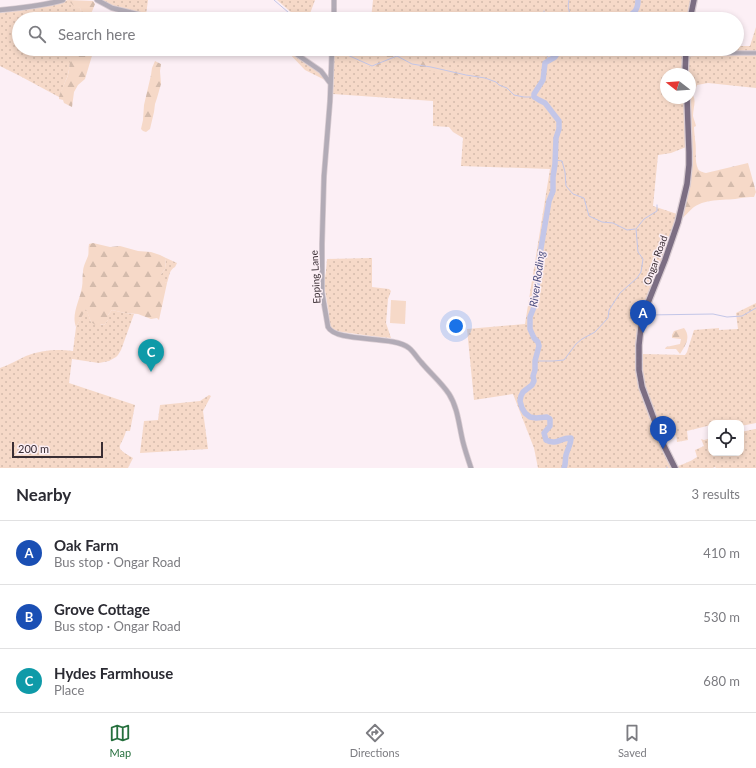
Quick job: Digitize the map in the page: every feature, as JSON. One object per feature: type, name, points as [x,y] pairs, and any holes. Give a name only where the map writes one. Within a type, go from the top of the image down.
[{"type":"main road","points":[[691,12],[694,0]]},
{"type":"main road","points":[[685,68],[686,56]]},
{"type":"main road","name":"Ongar Road","points":[[675,468],[664,446],[642,387],[639,370],[639,345],[642,318],[678,222],[687,184],[689,165],[687,104]]},
{"type":"street","points":[[0,10],[41,6],[62,0]]},
{"type":"street","points":[[97,0],[112,8],[128,12]]},
{"type":"street","points":[[334,0],[334,12]]},
{"type":"street","points":[[744,53],[756,53]]},
{"type":"street","points":[[299,56],[321,71],[330,83]]},
{"type":"street","name":"Epping Lane","points":[[332,56],[324,176],[322,275],[322,292],[328,327],[330,330],[338,334],[390,341],[406,345],[410,348],[421,363],[445,388],[453,401],[471,468]]},
{"type":"street","points":[[321,71],[331,68]]},
{"type":"green space","points":[[68,0],[80,8],[81,12],[12,12],[12,56],[71,56],[68,75],[59,97],[0,66],[0,13],[53,5]]},
{"type":"green space","points":[[68,0],[93,1],[95,4],[92,12],[81,12],[80,8]]},
{"type":"green space","points":[[101,0],[148,0],[146,12],[135,12],[112,6]]},
{"type":"green space","points":[[277,0],[315,0],[311,12],[291,12]]},
{"type":"green space","points":[[373,0],[693,0],[692,12],[372,12]]},
{"type":"green space","points":[[756,27],[756,88],[708,83],[697,85],[696,88],[696,68],[660,68],[660,104],[687,104],[686,147],[671,153],[658,155],[653,206],[677,214],[669,245],[641,314],[642,354],[685,355],[694,330],[719,328],[719,330],[738,329],[736,313],[756,303],[756,423],[744,425],[744,420],[708,420],[708,426],[687,431],[688,440],[677,442],[676,435],[660,439],[672,468],[538,468],[534,448],[513,394],[474,400],[467,329],[525,324],[550,169],[461,166],[463,138],[453,132],[449,127],[433,126],[433,101],[333,94],[334,56],[744,56],[744,46],[750,46]]},
{"type":"green space","points":[[71,56],[92,56],[85,79],[78,85],[74,92],[72,107],[64,103],[63,100],[59,99],[68,75]]},
{"type":"green space","points":[[292,56],[296,56],[320,72],[327,81],[305,70]]},
{"type":"green space","points":[[350,56],[369,62],[386,56],[404,56],[410,60],[421,61],[481,76],[451,75],[413,67],[396,58],[373,68],[354,60]]},
{"type":"green space","points":[[155,61],[161,64],[161,84],[150,129],[146,132],[141,129],[144,105],[152,68]]},
{"type":"green space","points":[[688,104],[694,104],[693,116],[696,126],[694,129],[696,162],[698,169],[706,173],[748,163],[756,192],[754,197],[711,201],[699,204],[692,208],[680,221],[686,194]]},
{"type":"green space","points":[[93,243],[110,247],[120,246],[138,251],[151,252],[166,258],[165,269],[161,274],[161,280],[167,283],[159,320],[157,318],[151,319],[138,314],[112,310],[104,325],[101,324],[97,326],[91,322],[86,309],[76,327],[75,312],[82,287],[89,244]]},
{"type":"green space","points":[[166,258],[177,263],[170,272],[167,283],[161,281],[161,274],[165,269]]},
{"type":"green space","points":[[372,258],[372,287],[389,289],[391,291],[388,299],[386,323],[391,338],[335,331],[329,325],[329,314],[324,284],[327,259]]},
{"type":"green space","points":[[391,300],[406,301],[405,324],[390,323]]},
{"type":"green space","points":[[86,308],[91,322],[104,325],[112,310],[134,314],[118,355],[109,361],[99,363],[72,359],[69,383],[135,405],[130,431],[126,431],[120,447],[122,451],[133,458],[128,468],[0,468],[0,368],[37,352],[55,350],[73,351],[76,327]]},
{"type":"green space","points":[[684,328],[687,338],[686,344],[680,354],[676,349],[665,349],[666,347],[680,344],[681,339],[672,338],[672,335],[674,331]]},
{"type":"green space","points":[[209,395],[211,396],[203,411],[208,449],[140,453],[144,421],[158,420],[160,405],[200,401]]},
{"type":"green space","points":[[756,429],[756,468],[672,468],[697,457],[695,450],[704,446],[701,439],[708,439],[708,456],[744,456],[744,431]]},
{"type":"waterway","points":[[274,0],[288,12]]},
{"type":"waterway","points":[[569,0],[568,5],[570,12]]},
{"type":"waterway","name":"River Roding","points":[[634,12],[636,10],[638,0]]},
{"type":"waterway","points":[[350,56],[372,66],[397,56]]},
{"type":"waterway","points":[[397,56],[412,64],[485,78],[507,88],[514,95],[534,97]]},
{"type":"waterway","points":[[547,56],[550,60]]},
{"type":"waterway","name":"River Roding","points":[[556,56],[545,63],[543,80],[534,94],[534,97],[545,103],[559,121],[559,129],[556,138],[553,191],[549,201],[539,263],[539,277],[534,299],[534,307],[530,317],[530,329],[539,346],[535,361],[533,376],[534,381],[532,385],[523,392],[520,401],[525,413],[530,417],[547,417],[550,419],[550,426],[544,433],[546,440],[556,442],[571,438],[564,468]]},
{"type":"waterway","points":[[555,160],[562,161],[565,172],[566,186],[573,194],[584,198],[589,216],[602,222],[613,223],[627,230],[635,229]]},
{"type":"waterway","points":[[535,361],[564,360],[576,344],[595,332],[608,318],[609,310],[620,293],[637,278],[641,272],[643,259],[638,252],[636,229],[644,219],[657,211],[657,205]]},
{"type":"waterway","points":[[647,315],[713,314],[727,317],[742,316],[756,308]]},
{"type":"place","name":"Oak Farm","points":[[643,333]]},
{"type":"place","name":"Hydes Farmhouse","points":[[151,372]]},
{"type":"place","name":"Grove Cottage","points":[[663,449]]}]
